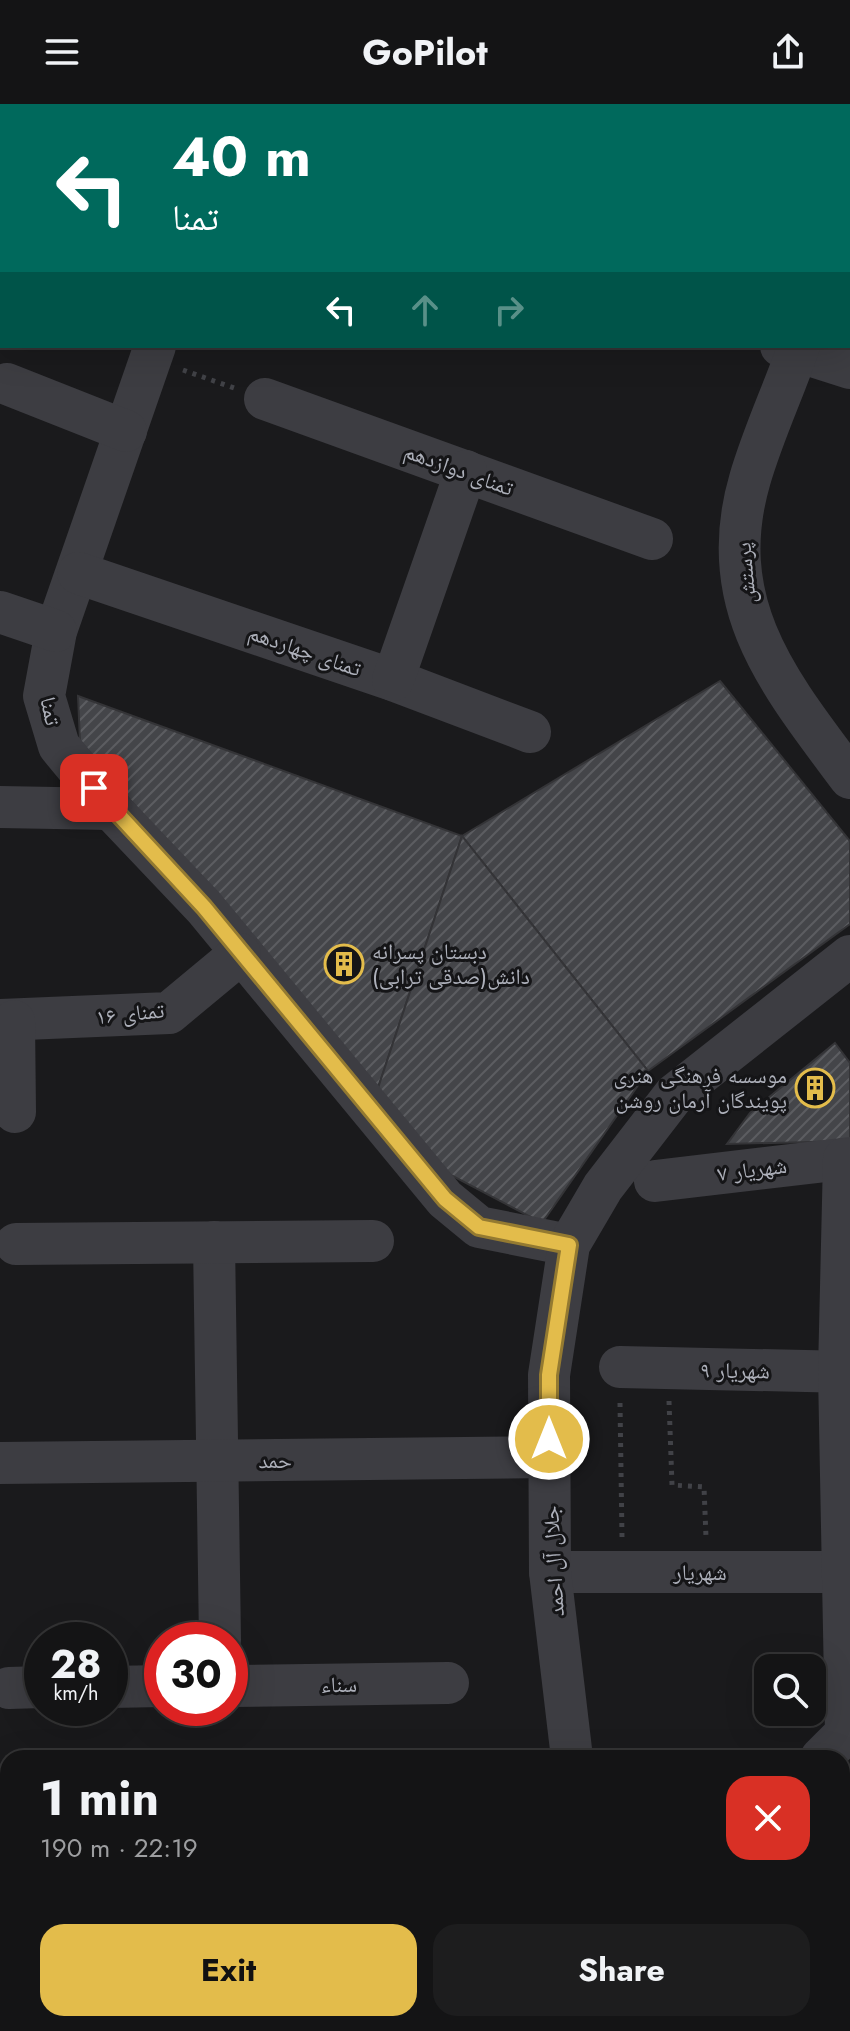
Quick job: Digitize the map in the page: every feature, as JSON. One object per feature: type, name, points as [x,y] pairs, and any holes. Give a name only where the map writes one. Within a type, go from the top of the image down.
[{"type":"street","points":[[792,348],[850,368]]},
{"type":"street","name":"پرستش","points":[[792,348],[749,480],[738,551],[749,621],[755,634],[781,685],[850,778]]},
{"type":"street","name":"تمنا","points":[[153,353],[56,631],[44,696],[59,746],[111,809],[204,907],[445,1199],[479,1227],[569,1245]]},
{"type":"street","points":[[7,384],[126,431]]},
{"type":"street","name":"تمنای دوازدهم","points":[[265,399],[652,539]]},
{"type":"street","points":[[393,680],[466,471]]},
{"type":"street","name":"تمنای چهاردهم","points":[[78,573],[393,680],[530,732]]},
{"type":"street","points":[[0,612],[56,631]]},
{"type":"street","points":[[0,807],[111,809]]},
{"type":"street","name":"تمنای ۱۶","points":[[7,1020],[169,1013],[240,954]]},
{"type":"street","name":"جلال آل احمد","points":[[571,1750],[550,1572],[549,1457],[549,1375],[569,1245],[603,1187],[674,1095],[850,956]]},
{"type":"street","points":[[7,1020],[15,1112]]},
{"type":"street","points":[[829,1750],[846,1733],[844,1372],[847,1158]]},
{"type":"street","name":"شهریار ۷","points":[[655,1181],[847,1158]]},
{"type":"street","points":[[16,1244],[373,1241]]},
{"type":"street","points":[[214,1242],[220,1622]]},
{"type":"street","name":"شهریار ۹","points":[[620,1367],[844,1372]]},
{"type":"street","name":"حمد","points":[[0,1463],[549,1457]]},
{"type":"street","name":"شهریار","points":[[550,1572],[847,1572]]},
{"type":"street","name":"سناء","points":[[248,1686],[448,1683]]},
{"type":"path","points":[[153,353],[265,399]]},
{"type":"path","points":[[620,1367],[622,1572]]},
{"type":"path","points":[[668,1368],[672,1485],[704,1487],[706,1572]]},
{"type":"building","points":[[720,681],[850,841],[850,924],[648,1071],[462,836]]},
{"type":"building","name":"دبستان پسرانه دانش(صدقی ترابی)","points":[[78,696],[462,836],[377,1091],[80,741]]},
{"type":"building","points":[[462,836],[648,1071],[542,1223],[445,1172],[377,1091]]},
{"type":"building","name":"موسسه فرهنگی هنری پویندگان آرمان روشن","points":[[835,1043],[850,1063],[850,1141],[727,1144],[750,1113]]},
{"type":"place","name":"دبستان پسرانه دانش(صدقی ترابی)","points":[[344,964]]},
{"type":"place","name":"موسسه فرهنگی هنری پویندگان آرمان روشن","points":[[815,1088]]},
{"type":"route","points":[[94,788],[204,907],[445,1199],[479,1227],[569,1245],[549,1375],[549,1439]]}]
